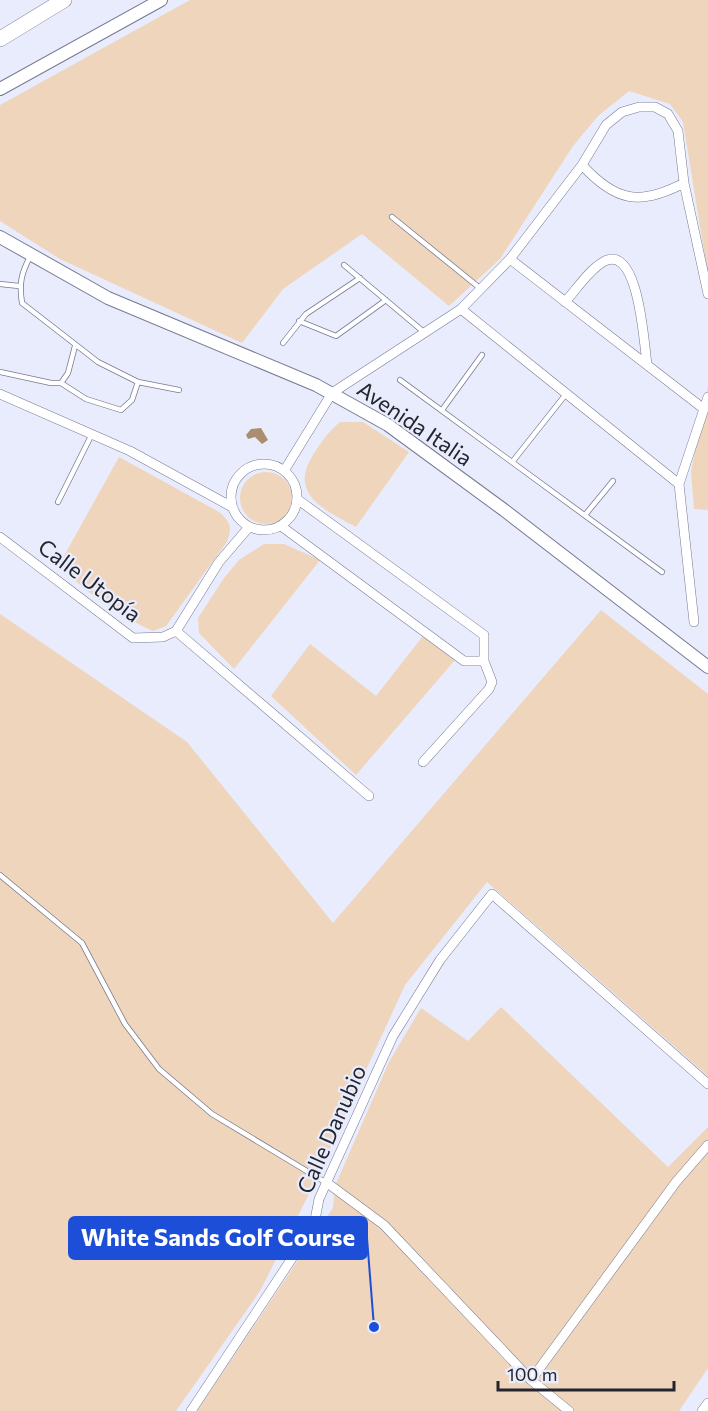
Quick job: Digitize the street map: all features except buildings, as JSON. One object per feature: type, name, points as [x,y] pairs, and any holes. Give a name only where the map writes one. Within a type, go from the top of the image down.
[{"type":"highway","points":[[0,39],[64,0]]},
{"type":"street","points":[[0,89],[161,0]]},
{"type":"street","points":[[284,471],[332,393],[461,309],[510,259],[582,165],[606,125],[622,112],[639,107],[654,107],[668,114],[674,122],[680,144],[684,183],[708,294]]},
{"type":"street","points":[[582,165],[597,182],[616,192],[644,199],[661,195],[684,183]]},
{"type":"street","name":"Avenida Italia","points":[[0,237],[108,298],[332,393],[388,425],[504,510],[708,667]]},
{"type":"street","points":[[510,259],[704,409]]},
{"type":"street","points":[[565,302],[605,260],[612,259],[624,264],[635,287],[647,364]]},
{"type":"street","points":[[461,309],[679,484]]},
{"type":"street","points":[[0,394],[130,451],[232,507]]},
{"type":"street","points":[[694,622],[679,484],[708,397]]},
{"type":"street","points":[[268,464],[284,471],[294,483],[297,499],[292,515],[281,526],[265,531],[249,527],[237,517],[232,507],[232,485],[247,468],[268,464]]},
{"type":"street","points":[[297,499],[484,635],[484,662],[490,675],[489,689],[423,762]]},
{"type":"street","points":[[281,526],[464,661],[484,662]]},
{"type":"street","points":[[249,527],[219,562],[176,631],[369,795]]},
{"type":"street","name":"Calle Utopía","points":[[0,537],[133,638],[163,637],[176,631]]},
{"type":"street","name":"Calle Danubio","points":[[191,1411],[314,1225],[318,1199],[393,1036],[440,960],[492,894],[708,1084]]},
{"type":"street","points":[[531,1380],[676,1182],[708,1145]]},
{"type":"street","points":[[326,1182],[384,1225],[531,1380],[569,1411]]},
{"type":"street","points":[[702,1411],[708,1403]]},
{"type":"lane","points":[[392,217],[481,289]]},
{"type":"lane","points":[[30,255],[22,270],[19,286],[22,303],[98,362],[138,382],[179,390]]},
{"type":"lane","points":[[345,265],[425,333]]},
{"type":"lane","points":[[283,343],[306,314],[360,278]]},
{"type":"lane","points":[[0,284],[19,286]]},
{"type":"lane","points":[[299,321],[336,336],[386,300]]},
{"type":"lane","points":[[61,383],[68,373],[75,346]]},
{"type":"lane","points":[[442,410],[482,355]]},
{"type":"lane","points":[[0,372],[61,383],[86,399],[121,410],[132,400],[138,382]]},
{"type":"lane","points":[[399,380],[662,572]]},
{"type":"lane","points":[[513,461],[566,394]]},
{"type":"lane","points":[[58,502],[92,434]]},
{"type":"lane","points":[[585,515],[613,481]]},
{"type":"lane","points":[[0,875],[82,943],[125,1024],[159,1069],[212,1114],[326,1182]]},
{"type":"shaded area","points":[[190,0],[708,0],[708,275],[683,122],[670,104],[629,91],[598,116],[573,146],[500,259],[449,306],[362,234],[283,289],[242,343],[60,259],[0,221],[0,105]]},
{"type":"shaded area","points":[[708,387],[708,510],[694,509],[691,472]]},
{"type":"shaded area","points":[[340,422],[363,422],[409,452],[356,527],[314,500],[307,491],[305,481],[306,469],[313,455],[325,437]]},
{"type":"shaded area","points":[[261,428],[268,440],[262,444],[255,437],[248,439],[246,435],[251,429]]},
{"type":"shaded area","points":[[119,457],[219,512],[230,526],[230,534],[226,543],[166,626],[153,631],[103,602],[59,565]]},
{"type":"shaded area","points":[[261,472],[271,472],[281,476],[288,483],[292,498],[288,513],[281,520],[271,524],[261,524],[251,520],[244,513],[240,503],[240,493],[244,483],[251,476]]},
{"type":"shaded area","points":[[264,544],[284,544],[320,560],[234,669],[199,633],[198,618],[224,578],[239,560]]},
{"type":"shaded area","points":[[601,610],[708,694],[708,1076],[487,882],[405,985],[309,1194],[260,1291],[176,1411],[0,1411],[0,614],[187,742],[333,923]]},
{"type":"shaded area","points":[[423,636],[455,660],[356,775],[271,696],[310,644],[376,696]]},
{"type":"shaded area","points":[[501,1007],[668,1167],[708,1127],[708,1368],[679,1411],[197,1411],[333,1208],[335,1186],[389,1062],[421,1008],[468,1041]]},
{"type":"place","name":"White Sands Golf Course","points":[[374,1327]]}]
